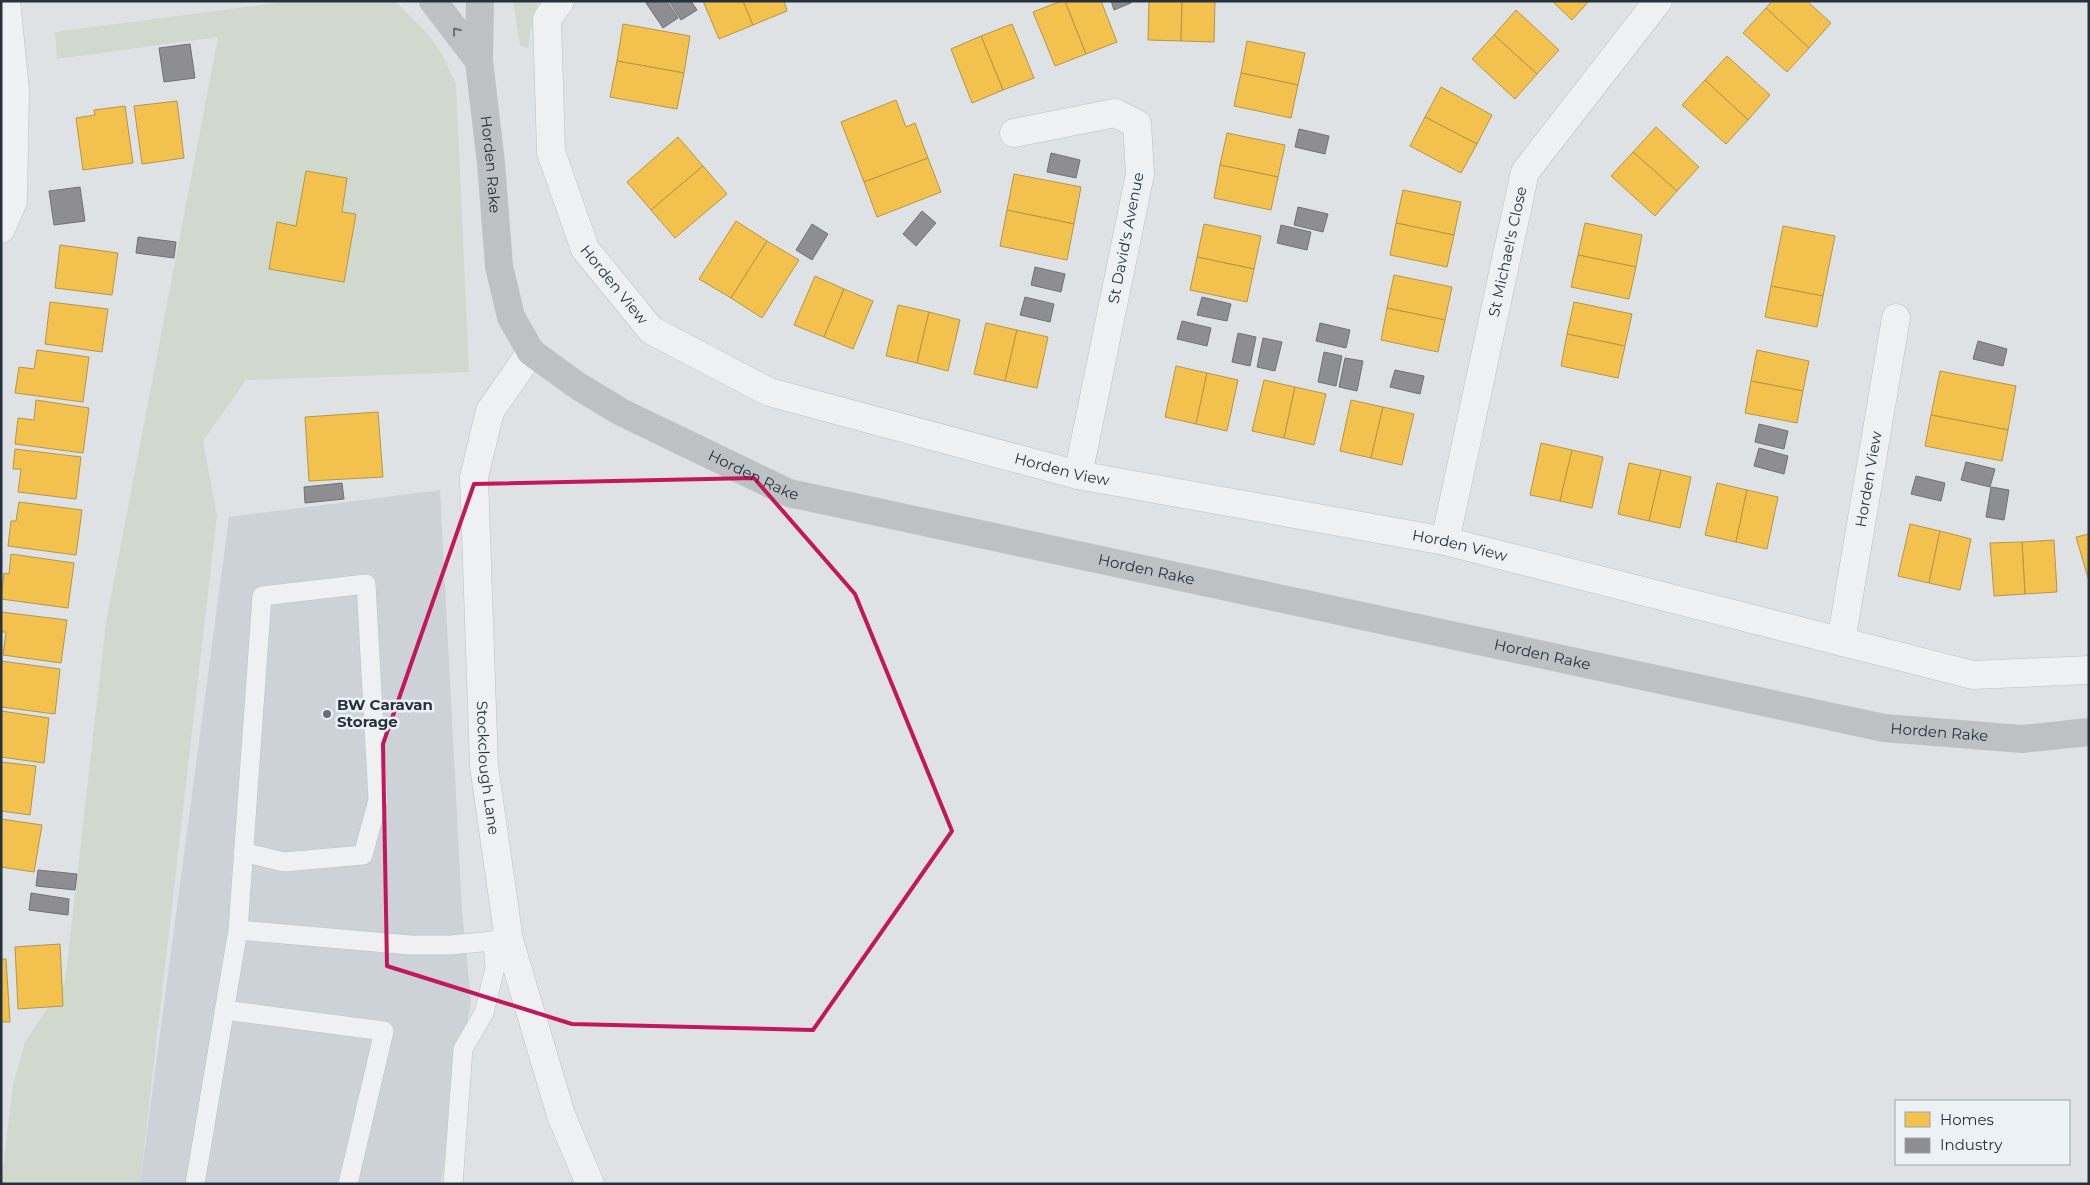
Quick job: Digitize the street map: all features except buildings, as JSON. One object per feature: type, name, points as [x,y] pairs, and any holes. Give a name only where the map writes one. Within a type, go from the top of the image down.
[{"type":"street","points":[[1,228],[13,201],[8,118],[15,90],[6,1]]},
{"type":"street","points":[[433,1],[479,60]]},
{"type":"street","name":"Horden Rake","points":[[480,1],[479,60],[491,163],[499,266],[510,317],[532,352],[578,386],[621,412],[789,493],[1884,728],[2022,739],[2089,732]]},
{"type":"street","name":"Horden View","points":[[560,1],[546,19],[552,152],[585,249],[652,330],[770,392],[1078,475],[1445,541],[1974,675],[2089,670]]},
{"type":"street","name":"St Michael's Close","points":[[1445,541],[1525,172],[1658,1]]},
{"type":"street","name":"St David's Avenue","points":[[1014,133],[1115,113],[1137,124],[1140,174],[1078,475]]},
{"type":"street","name":"Horden View","points":[[1841,642],[1896,318]]},
{"type":"street","name":"Stockclough Lane","points":[[532,352],[490,411],[474,477],[484,766],[501,940],[561,1115],[590,1184]]},
{"type":"lane","points":[[195,1184],[238,930],[243,852],[262,596],[366,584],[378,800],[363,855],[284,862],[243,852]]},
{"type":"lane","points":[[238,930],[410,945],[450,946],[501,940],[484,1013],[463,1049],[452,1184]]},
{"type":"lane","points":[[224,1010],[384,1031],[348,1184]]},
{"type":"highlighted area","points":[[754,478],[855,594],[952,831],[813,1030],[572,1024],[387,966],[383,744],[474,484]]},
{"type":"shaded area","points":[[291,1],[395,1],[429,35],[443,56],[456,84],[469,372],[246,380],[203,441],[217,515],[140,1184],[1,1184],[13,1085],[25,1042],[65,982],[106,622],[218,37],[57,59],[55,32]]},
{"type":"shaded area","points":[[513,1],[539,1],[530,32],[528,48],[520,46]]},
{"type":"shaded area","name":"BW Caravan Storage","points":[[440,490],[462,911],[471,1001],[441,1184],[140,1184],[229,517]]},
{"type":"place","name":"BW Caravan Storage","points":[[327,714]]}]
